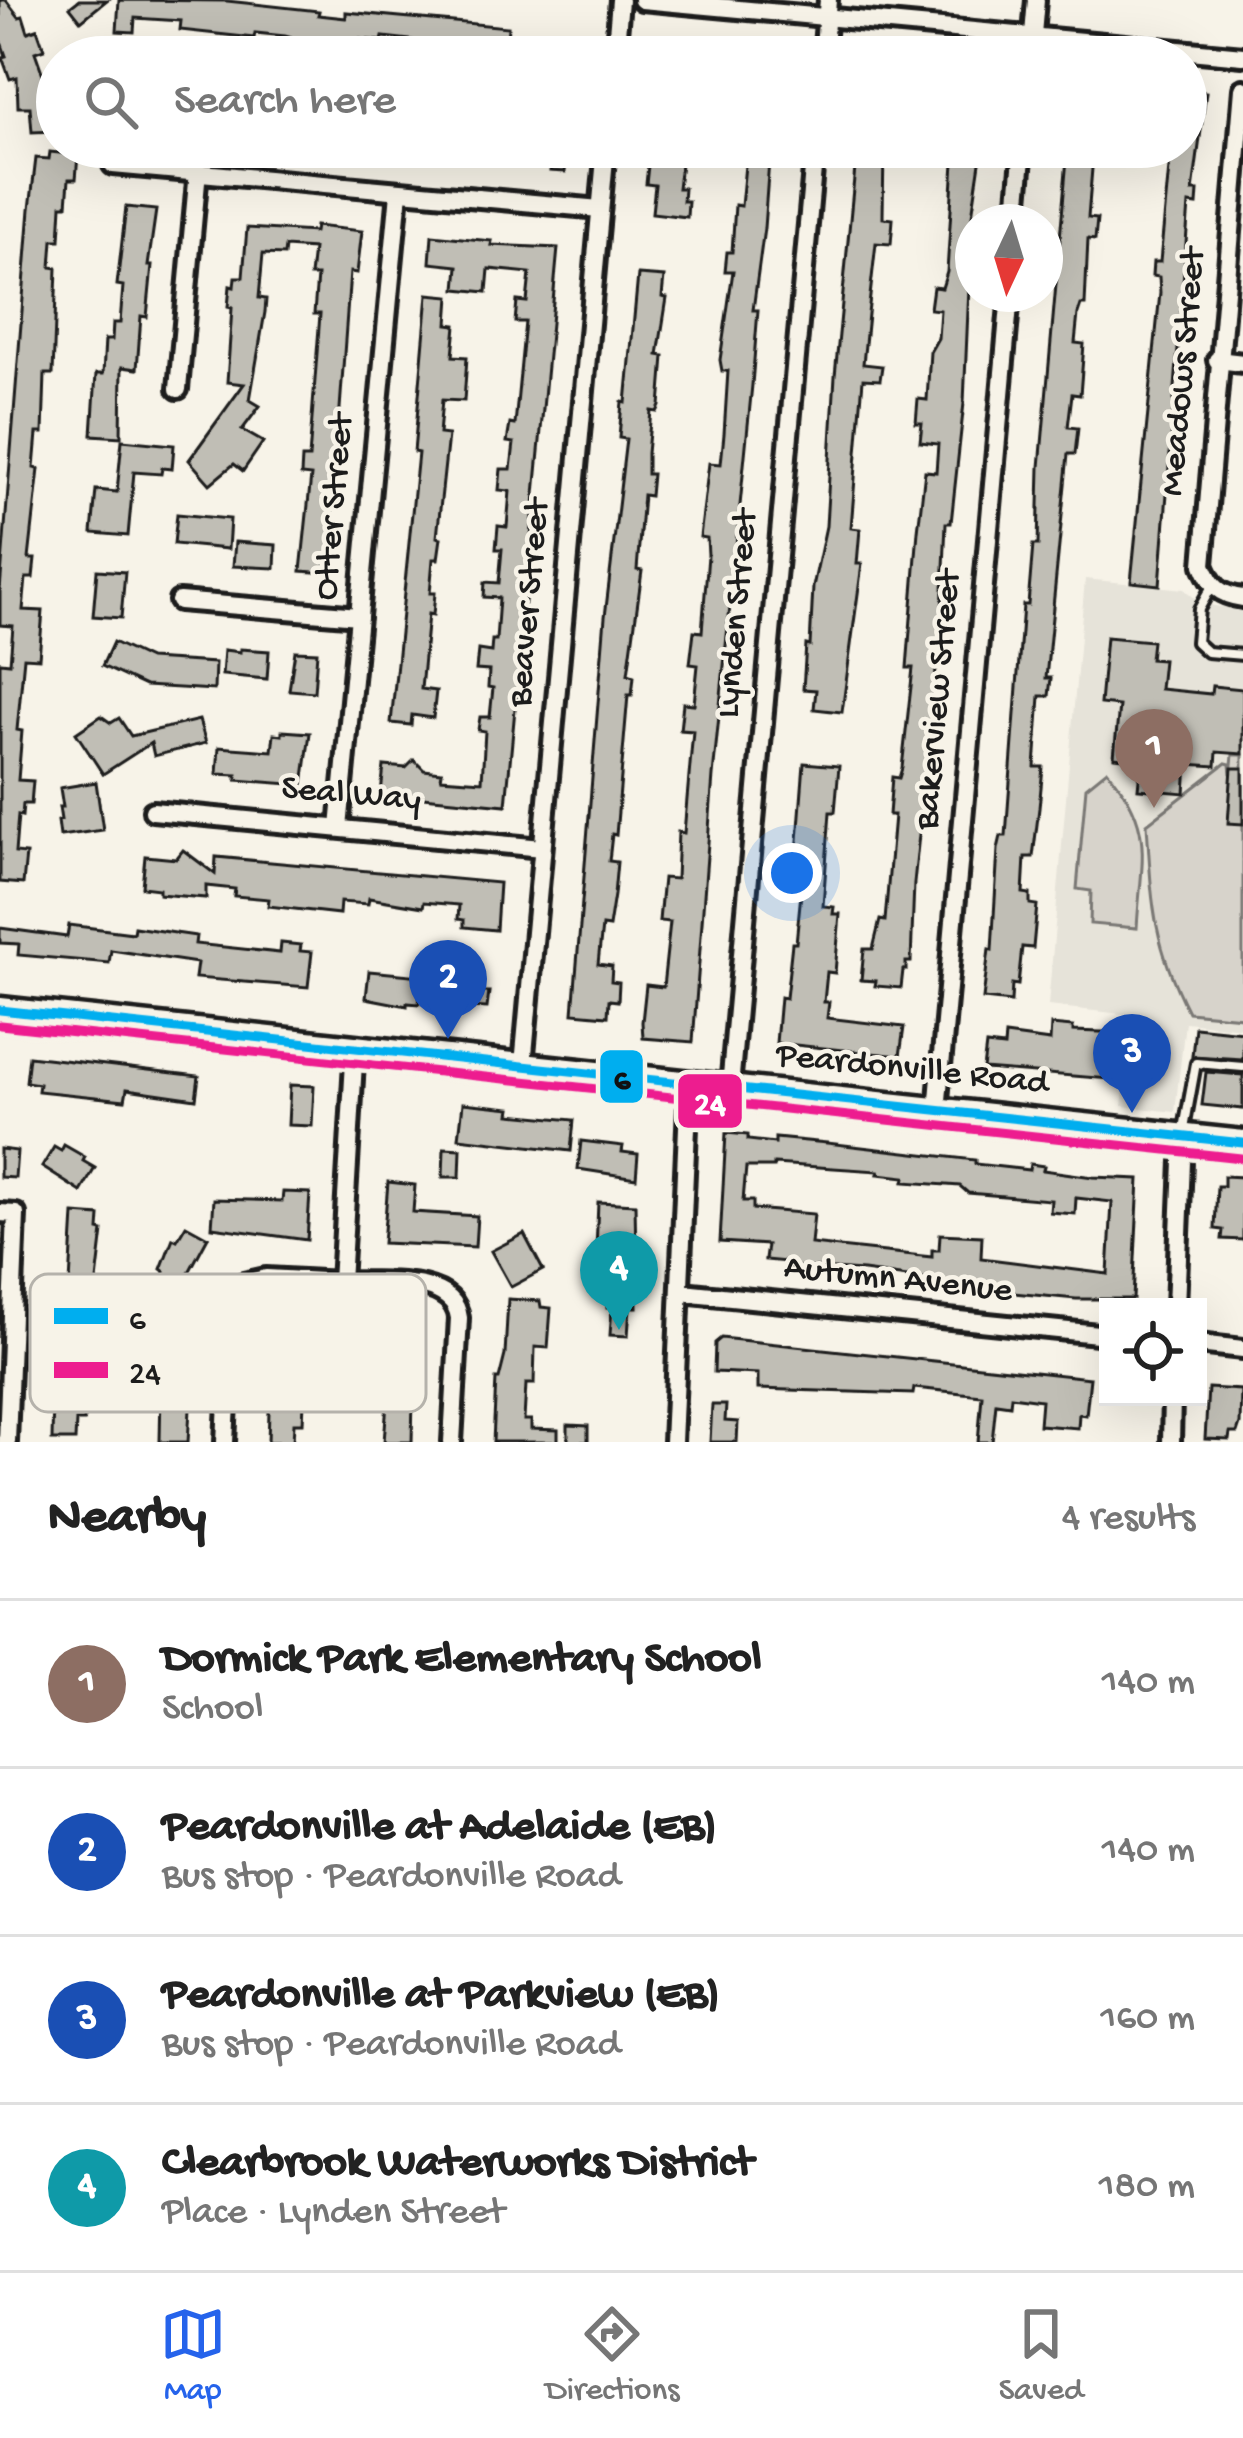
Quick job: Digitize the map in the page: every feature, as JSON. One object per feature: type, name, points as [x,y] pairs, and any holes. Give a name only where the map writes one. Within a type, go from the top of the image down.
[{"type":"main road","name":"Peardonville Road","points":[[0,1010],[1243,1143]]},
{"type":"street","points":[[617,36],[620,0]]},
{"type":"street","points":[[642,0],[827,9],[1033,36],[1036,0]]},
{"type":"street","points":[[1207,53],[1243,56]]},
{"type":"street","name":"Meadows Street","points":[[1211,586],[1203,565],[1243,89]]},
{"type":"street","points":[[156,168],[600,208]]},
{"type":"street","name":"Beaver Street","points":[[523,1065],[604,168]]},
{"type":"street","name":"Lynden Street","points":[[730,1088],[813,168]]},
{"type":"street","points":[[1018,204],[1021,168]]},
{"type":"street","points":[[178,389],[198,171]]},
{"type":"street","name":"Otter Street","points":[[339,828],[399,191]]},
{"type":"street","name":"Bakerview Street","points":[[937,1112],[1008,312]]},
{"type":"street","points":[[1217,360],[1243,363]]},
{"type":"street","points":[[1211,586],[1243,598]]},
{"type":"street","points":[[178,601],[359,616]]},
{"type":"street","name":"Seal Way","points":[[154,811],[542,848]]},
{"type":"street","points":[[341,1274],[355,1045]]},
{"type":"street","points":[[673,1442],[689,1083]]},
{"type":"street","points":[[1176,1298],[1183,1137]]},
{"type":"street","points":[[0,1213],[16,1214],[7,1442]]},
{"type":"street","points":[[426,1289],[441,1290],[455,1300],[459,1318],[452,1442]]},
{"type":"street","name":"Autumn Avenue","points":[[682,1292],[1099,1334]]},
{"type":"street","points":[[1207,1345],[1243,1349]]},
{"type":"street","points":[[1171,1442],[1172,1406]]},
{"type":"street","points":[[226,1442],[227,1412]]},
{"type":"lane","points":[[1211,586],[1199,609],[1196,642],[1207,652],[1243,656]]},
{"type":"lane","points":[[1183,1137],[1196,1063],[1243,1067]]},
{"type":"shaded area","points":[[1085,579],[1184,589],[1214,606],[1243,609],[1243,1028],[1185,1022],[1175,1112],[1122,1106],[1132,1015],[1048,1006]]},
{"type":"shaded area","points":[[1233,755],[1243,755],[1243,1017],[1188,1012],[1161,942],[1147,824],[1226,763],[1231,774]]},
{"type":"shaded area","points":[[1107,770],[1123,790],[1139,827],[1142,862],[1137,928],[1090,924],[1091,891],[1077,889],[1086,787]]},
{"type":"building","points":[[0,0],[6,0],[23,16],[28,32],[37,29],[39,36],[35,52],[36,132],[32,132],[30,107],[18,107],[17,77],[10,79],[0,39]]},
{"type":"building","points":[[79,0],[107,0],[81,21],[70,7]]},
{"type":"building","points":[[119,0],[227,1],[346,18],[346,12],[508,27],[507,36],[236,36],[180,30],[181,21],[135,18],[134,32],[117,31]]},
{"type":"building","points":[[36,158],[36,168],[77,168],[76,179],[69,179],[67,205],[62,205],[60,240],[53,240],[51,267],[57,268],[53,374],[45,374],[43,433],[37,433],[34,468],[39,469],[29,559],[35,559],[33,578],[26,578],[23,610],[43,611],[39,658],[24,657],[17,730],[22,731],[18,780],[33,781],[31,804],[23,804],[22,816],[18,815],[15,853],[26,854],[23,884],[0,882],[0,662],[10,663],[13,626],[0,625],[0,591]]},
{"type":"building","points":[[648,168],[680,168],[678,188],[684,188],[687,217],[652,213],[655,185],[646,184]]},
{"type":"building","points":[[745,168],[768,168],[693,1042],[643,1038],[646,985],[663,987],[670,922],[659,921],[663,878],[676,879],[678,832],[684,833],[693,731],[680,730],[683,703],[694,704],[698,665],[690,664],[694,631],[702,632],[708,555],[707,538],[700,537],[709,463],[721,464],[724,434],[728,371],[722,371],[720,360],[733,271],[725,271],[727,252],[732,252],[735,205],[741,206]]},
{"type":"building","points":[[855,168],[884,168],[883,218],[893,219],[891,244],[876,243],[863,364],[882,366],[880,380],[863,379],[851,528],[860,529],[857,564],[862,564],[842,712],[814,709],[816,690],[803,689],[813,587],[826,526]]},
{"type":"building","points":[[954,168],[979,168],[974,204],[955,204],[955,312],[968,312],[964,403],[951,523],[946,523],[911,962],[906,962],[901,988],[875,986],[876,981],[861,980],[864,949],[873,949],[880,920],[885,921],[894,815],[889,815],[892,777],[899,778],[902,768],[913,668],[907,668],[918,531],[925,471],[936,472],[938,444],[920,442],[918,399],[927,400],[930,352],[938,338],[940,310],[930,309],[933,287],[942,288]]},
{"type":"building","points":[[1066,168],[1092,168],[1088,218],[1097,219],[1095,240],[1088,239],[1085,305],[1078,314],[1075,343],[1084,344],[1080,395],[1072,394],[1068,427],[1078,428],[1075,454],[1068,454],[1046,678],[1051,678],[1049,696],[1040,696],[1035,767],[1043,767],[1033,857],[1025,857],[1023,893],[1030,894],[1030,904],[1037,905],[1033,948],[1022,947],[1011,1002],[983,999],[992,950],[998,849],[1001,836],[1006,836],[1023,605],[1028,605],[1033,545],[1038,545],[1054,312],[1063,312]]},
{"type":"building","points":[[1169,168],[1196,168],[1193,191],[1198,191],[1197,205],[1189,204],[1160,585],[1131,582],[1160,293],[1159,277],[1152,276],[1153,262],[1160,262]]},
{"type":"building","points":[[126,207],[156,210],[147,317],[141,316],[137,369],[122,367],[121,437],[92,435],[96,374],[103,374],[105,340],[112,340],[113,323],[120,323],[123,286],[117,285]]},
{"type":"building","points":[[315,226],[362,231],[357,273],[350,272],[328,573],[301,571],[311,476],[301,475],[302,458],[309,458],[320,314],[314,314],[313,249],[285,247],[284,255],[263,254],[259,298],[266,299],[265,312],[250,400],[260,406],[242,430],[263,442],[243,471],[234,464],[210,484],[189,460],[244,384],[227,382],[232,308],[228,307],[230,286],[234,287],[235,277],[243,277],[247,228],[314,232]]},
{"type":"building","points":[[432,235],[492,241],[491,245],[558,248],[506,805],[381,793],[384,766],[406,768],[414,760],[424,770],[442,772],[441,778],[482,781],[485,731],[478,730],[480,717],[490,717],[493,688],[488,687],[489,671],[476,670],[478,650],[491,652],[492,640],[496,640],[499,598],[484,597],[485,582],[499,583],[498,526],[507,527],[510,491],[499,490],[501,469],[511,469],[514,443],[507,442],[510,424],[515,425],[525,322],[515,322],[517,301],[527,302],[530,273],[489,269],[487,292],[456,289],[458,266],[430,263]]},
{"type":"building","points":[[638,275],[664,277],[662,297],[667,298],[658,355],[664,356],[660,406],[657,412],[651,411],[647,453],[650,496],[643,495],[637,570],[642,571],[628,674],[634,676],[609,861],[617,862],[614,895],[609,927],[602,926],[598,964],[612,966],[611,981],[619,982],[618,1001],[609,1000],[608,1016],[573,1013],[605,617],[626,439],[619,438],[622,402],[626,403]]},
{"type":"building","points":[[428,294],[450,296],[448,324],[456,325],[453,356],[467,357],[464,401],[442,400],[439,434],[448,435],[437,537],[441,538],[438,559],[433,559],[433,615],[428,614],[421,689],[436,691],[433,718],[412,715],[411,725],[391,723],[418,453],[414,452]]},
{"type":"building","points":[[122,440],[174,445],[172,469],[162,468],[161,474],[134,472],[128,536],[92,533],[96,490],[117,492]]},
{"type":"building","points":[[177,514],[230,519],[228,549],[174,544]]},
{"type":"building","points":[[235,542],[276,545],[275,568],[233,566]]},
{"type":"building","points":[[97,570],[125,572],[121,618],[93,616]]},
{"type":"building","points":[[1106,637],[1152,641],[1150,659],[1163,660],[1160,689],[1211,694],[1212,686],[1243,689],[1243,754],[1217,752],[1216,766],[1187,764],[1185,793],[1138,789],[1141,760],[1114,757],[1119,706],[1100,704]]},
{"type":"building","points":[[113,642],[149,659],[215,663],[214,690],[145,686],[102,666]]},
{"type":"building","points":[[224,650],[269,651],[267,679],[222,675]]},
{"type":"building","points":[[295,651],[317,652],[314,692],[289,690]]},
{"type":"building","points":[[101,716],[111,723],[119,718],[131,736],[199,720],[206,743],[154,756],[151,743],[103,774],[76,733]]},
{"type":"building","points":[[282,731],[310,733],[303,785],[217,774],[219,747],[272,751],[274,734],[282,735]]},
{"type":"building","points":[[804,763],[839,766],[835,812],[830,812],[823,906],[834,907],[833,914],[840,914],[835,973],[827,972],[827,1018],[904,1027],[900,1056],[776,1043],[780,997],[786,998],[801,893],[794,892]]},
{"type":"building","points":[[1232,768],[1243,768],[1243,824],[1228,823]]},
{"type":"building","points":[[96,782],[103,830],[60,836],[60,788]]},
{"type":"building","points":[[183,850],[215,874],[216,857],[499,883],[496,930],[464,927],[464,920],[458,919],[459,905],[424,902],[423,907],[369,898],[368,904],[340,902],[339,914],[268,906],[269,899],[234,896],[235,889],[206,886],[206,898],[159,894],[159,889],[142,887],[145,856],[176,859]]},
{"type":"building","points":[[69,925],[133,933],[134,927],[196,936],[195,944],[280,953],[281,943],[301,945],[300,951],[312,952],[308,987],[195,978],[197,963],[111,950],[109,963],[18,955],[19,944],[0,943],[0,928],[67,937]]},
{"type":"building","points":[[369,971],[422,976],[419,1004],[366,998]]},
{"type":"building","points":[[454,980],[482,983],[481,992],[489,992],[487,1008],[467,1007],[466,1014],[445,1012],[446,996],[453,997]]},
{"type":"building","points":[[1051,1025],[1073,1027],[1073,1031],[1128,1033],[1123,1080],[983,1069],[986,1045],[1004,1047],[1005,1035],[1050,1041]]},
{"type":"building","points":[[1195,1027],[1243,1032],[1243,1059],[1192,1056]]},
{"type":"building","points":[[29,1056],[199,1076],[196,1099],[127,1089],[125,1100],[38,1091],[39,1084],[26,1082]]},
{"type":"building","points":[[1206,1072],[1243,1075],[1243,1109],[1202,1105]]},
{"type":"building","points":[[290,1085],[314,1086],[312,1126],[288,1125]]},
{"type":"building","points":[[463,1103],[511,1108],[510,1114],[574,1120],[571,1151],[459,1138]]},
{"type":"building","points":[[726,1133],[748,1135],[748,1140],[827,1143],[975,1160],[975,1164],[1029,1170],[1030,1164],[1093,1177],[1139,1179],[1133,1298],[1076,1299],[930,1285],[930,1280],[863,1271],[786,1266],[787,1262],[765,1260],[767,1245],[720,1242]],"holes":[[[774,1164],[905,1177],[904,1182],[960,1186],[968,1193],[1051,1200],[1050,1212],[1075,1214],[1076,1198],[1112,1202],[1108,1274],[981,1258],[982,1236],[940,1234],[939,1250],[932,1250],[932,1257],[811,1244],[814,1214],[753,1209],[753,1201],[743,1201],[746,1167]]]},
{"type":"building","points":[[581,1141],[623,1146],[622,1152],[638,1154],[636,1178],[578,1169]]},
{"type":"building","points":[[64,1145],[95,1168],[81,1192],[42,1167],[54,1147],[61,1151]]},
{"type":"building","points":[[444,1148],[461,1149],[460,1177],[443,1177]]},
{"type":"building","points":[[0,1149],[17,1151],[15,1178],[0,1177]]},
{"type":"building","points":[[1224,1176],[1243,1177],[1243,1240],[1222,1239],[1223,1230],[1215,1229],[1217,1186],[1224,1186]]},
{"type":"building","points":[[388,1182],[415,1185],[413,1212],[477,1216],[475,1247],[383,1243]]},
{"type":"building","points":[[283,1192],[310,1193],[307,1240],[212,1227],[214,1199],[282,1201]]},
{"type":"building","points":[[598,1202],[635,1204],[637,1307],[630,1307],[628,1336],[610,1335],[612,1307],[607,1307],[607,1293],[601,1293],[602,1250],[596,1250]]},
{"type":"building","points":[[74,1214],[100,1216],[98,1274],[71,1274]]},
{"type":"building","points":[[186,1225],[208,1237],[188,1274],[165,1274],[161,1269],[173,1238],[177,1240]]},
{"type":"building","points":[[524,1234],[543,1270],[511,1287],[491,1251]]},
{"type":"building","points":[[508,1299],[540,1301],[541,1307],[551,1308],[548,1348],[535,1347],[534,1384],[526,1384],[524,1420],[531,1420],[531,1429],[558,1430],[558,1442],[493,1442]]},
{"type":"building","points":[[721,1338],[1090,1378],[1086,1415],[1079,1414],[1078,1428],[1039,1425],[1041,1400],[1011,1396],[1010,1405],[996,1403],[992,1442],[978,1442],[982,1395],[914,1388],[913,1394],[758,1389],[758,1374],[714,1372],[715,1343]]},
{"type":"building","points":[[1208,1388],[1241,1390],[1240,1424],[1229,1440],[1205,1439]]},
{"type":"building","points":[[712,1405],[726,1405],[725,1421],[738,1422],[737,1442],[710,1442]]},
{"type":"building","points":[[53,1412],[85,1412],[84,1421],[76,1421],[75,1440],[52,1440]]},
{"type":"building","points":[[161,1412],[190,1412],[188,1442],[160,1442]]},
{"type":"building","points":[[269,1412],[304,1412],[303,1423],[294,1423],[293,1442],[268,1442]]},
{"type":"building","points":[[386,1412],[413,1412],[412,1442],[384,1442]]},
{"type":"building","points":[[568,1425],[588,1426],[588,1442],[568,1442]]},
{"type":"transit line","name":"6","points":[[0,1010],[1243,1143]]},
{"type":"transit line","name":"24","points":[[0,1025],[1241,1158]]},
{"type":"place","name":"Dormick Park Elementary School","points":[[1154,808]]},
{"type":"place","name":"Peardonville at Adelaide (EB)","points":[[448,1039]]},
{"type":"place","name":"Peardonville at Parkview (EB)","points":[[1132,1113]]},
{"type":"place","name":"Clearbrook Waterworks District","points":[[619,1330]]}]
